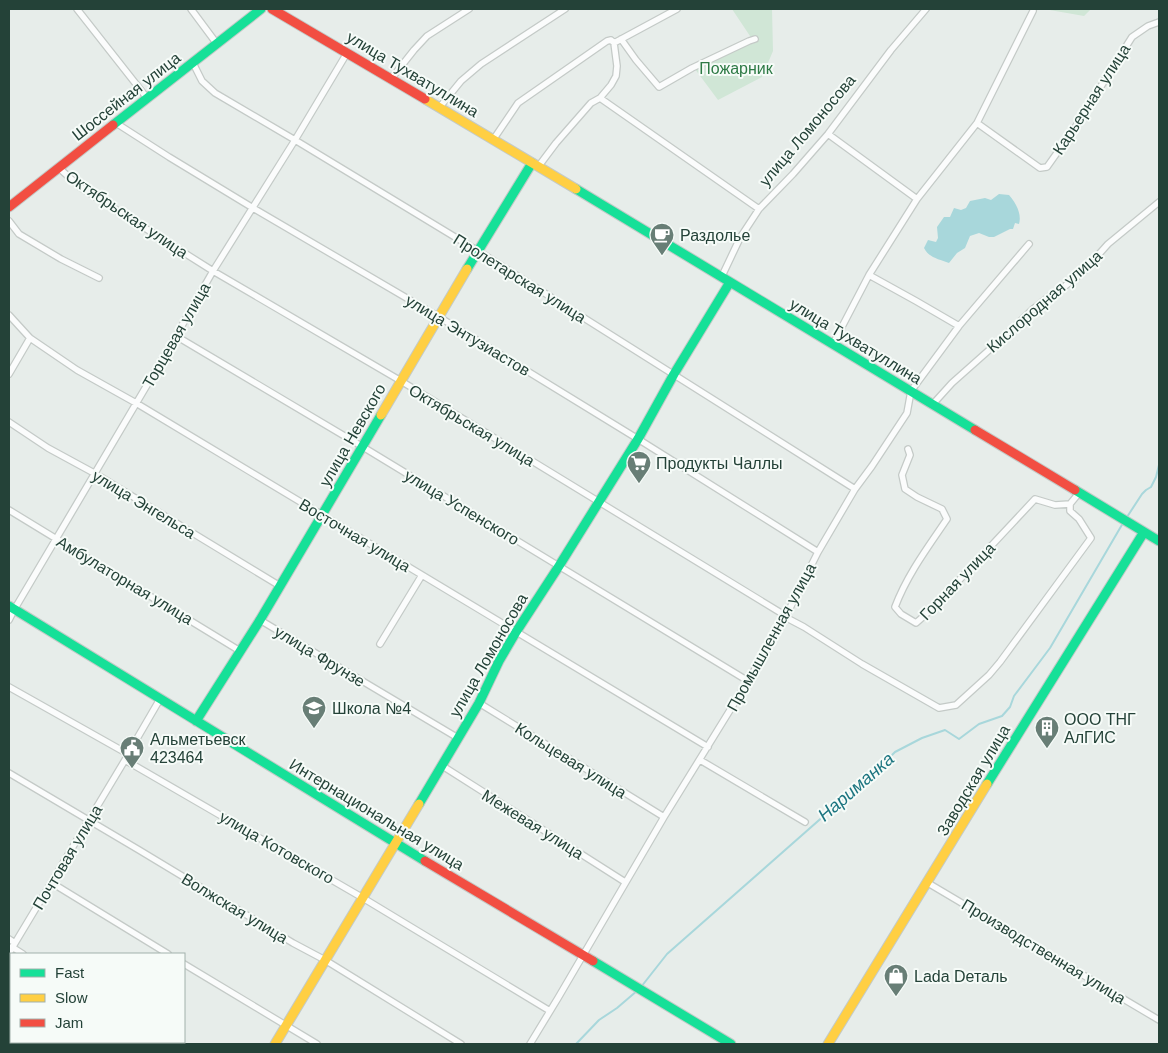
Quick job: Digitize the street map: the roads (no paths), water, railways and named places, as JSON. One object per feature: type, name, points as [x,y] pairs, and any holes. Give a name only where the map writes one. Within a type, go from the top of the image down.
[{"type":"street","points":[[77,9],[147,98]]},
{"type":"street","points":[[191,9],[217,44]]},
{"type":"street","name":"Шоссейная улица","points":[[9,207],[261,9]]},
{"type":"street","name":"улица Тухватуллина","points":[[272,9],[726,279],[1159,541]]},
{"type":"street","points":[[391,79],[427,36],[469,9]]},
{"type":"street","points":[[439,108],[461,81],[481,64],[565,9]]},
{"type":"street","points":[[614,43],[677,9]]},
{"type":"street","name":"улица Ломоносова","points":[[275,1044],[479,703],[499,661],[516,632],[638,439],[726,279],[740,238],[759,209],[828,134],[891,50],[926,9]]},
{"type":"street","points":[[833,344],[869,275],[917,199],[977,123],[1033,11]]},
{"type":"street","name":"Карьерная улица","points":[[977,123],[1040,168],[1047,167],[1076,126],[1132,37],[1148,26],[1159,22]]},
{"type":"street","points":[[621,39],[636,60],[660,86],[692,68],[755,39]]},
{"type":"street","points":[[493,140],[518,103],[607,41],[611,40],[614,43]]},
{"type":"street","points":[[535,165],[591,103],[600,98],[611,85],[616,76],[617,66],[614,43]]},
{"type":"street","name":"Торцевая улица","points":[[9,620],[11,608],[56,538],[213,271],[347,53]]},
{"type":"street","name":"Пролетарская улица","points":[[193,63],[202,81],[215,93],[478,251],[855,489]]},
{"type":"street","points":[[600,98],[759,209]]},
{"type":"street","name":"улица Энтузиастов","points":[[116,123],[252,208],[439,317],[818,552]]},
{"type":"street","points":[[828,134],[917,199]]},
{"type":"street","name":"улица Невского","points":[[196,721],[260,620],[478,251],[535,165]]},
{"type":"street","name":"Октябрьская улица","points":[[59,168],[80,187],[213,271],[401,381],[862,664],[939,708],[956,704],[989,675],[1091,538],[1079,519],[1070,511],[1070,504]]},
{"type":"street","name":"Кислородная улица","points":[[933,404],[952,383],[1032,310],[1083,272],[1108,244],[1159,202]]},
{"type":"street","points":[[9,221],[19,234],[61,259],[99,278]]},
{"type":"street","name":"Промышленная улица","points":[[530,1044],[664,817],[748,682],[786,616],[818,552],[855,489],[907,413],[911,391],[958,326],[1029,244]]},
{"type":"street","points":[[869,275],[958,326]]},
{"type":"street","name":"Восточная улица","points":[[9,315],[30,338],[76,370],[136,403],[708,747]]},
{"type":"street","name":"улица Успенского","points":[[176,336],[363,447],[748,682]]},
{"type":"street","points":[[9,374],[30,338]]},
{"type":"street","name":"улица Энгельса","points":[[9,422],[48,448],[94,473],[280,586]]},
{"type":"street","name":"Горная улица","points":[[908,450],[910,455],[902,475],[905,489],[917,498],[942,509],[947,519],[910,574],[895,607],[901,614],[916,623],[934,607],[1035,499],[1055,505],[1070,504]]},
{"type":"street","points":[[1070,504],[1079,493]]},
{"type":"street","name":"Амбулаторная улица","points":[[9,510],[240,650]]},
{"type":"street","name":"Заводская улица","points":[[828,1044],[928,883],[1141,530]]},
{"type":"street","points":[[380,644],[422,575]]},
{"type":"street","name":"Интернациональная улица","points":[[11,608],[582,956],[731,1044]]},
{"type":"street","name":"улица Фрунзе","points":[[260,620],[458,738]]},
{"type":"street","name":"улица Котовского","points":[[9,686],[550,1011]]},
{"type":"street","name":"Почтовая улица","points":[[12,948],[160,699]]},
{"type":"street","name":"Кольцевая улица","points":[[479,703],[664,817]]},
{"type":"street","points":[[700,760],[805,822]]},
{"type":"street","name":"Межевая улица","points":[[441,765],[625,882]]},
{"type":"street","name":"Волжская улица","points":[[9,773],[293,944],[325,960],[461,1044]]},
{"type":"street","points":[[52,883],[166,953]]},
{"type":"street","name":"Производственная улица","points":[[928,883],[1159,1020]]},
{"type":"street","points":[[9,939],[12,948]]},
{"type":"street","points":[[185,965],[316,1044]]},
{"type":"water","points":[[999,194],[1009,195],[1018,209],[1020,216],[1019,224],[1015,223],[1013,229],[994,237],[979,233],[970,236],[965,248],[957,253],[949,263],[935,258],[926,251],[924,248],[928,240],[936,242],[938,238],[937,227],[944,217],[950,217],[954,208],[961,210],[966,208],[970,201],[985,198],[991,200]]},
{"type":"waterway","name":"Нариманка","points":[[1127,517],[1142,494],[1151,487],[1159,465]]},
{"type":"waterway","name":"Нариманка","points":[[641,987],[667,954],[895,752],[922,738],[945,730],[959,739],[979,724],[1002,716],[1010,707],[1014,696],[1050,648],[1123,523]]},
{"type":"waterway","name":"Нариманка","points":[[576,1044],[599,1020],[638,990]]},
{"type":"place","name":"Раздолье","points":[[662,256]]},
{"type":"place","name":"Продукты Чаллы","points":[[639,484]]},
{"type":"place","name":"Школа №4","points":[[314,729]]},
{"type":"place","name":"ООО ТНГ АлГИС","points":[[1047,749]]},
{"type":"place","name":"Альметьевск 423464","points":[[132,769]]},
{"type":"place","name":"Lada Dеталь","points":[[896,997]]},
{"type":"park label","name":"Пожарник","points":[[736,68]]}]
